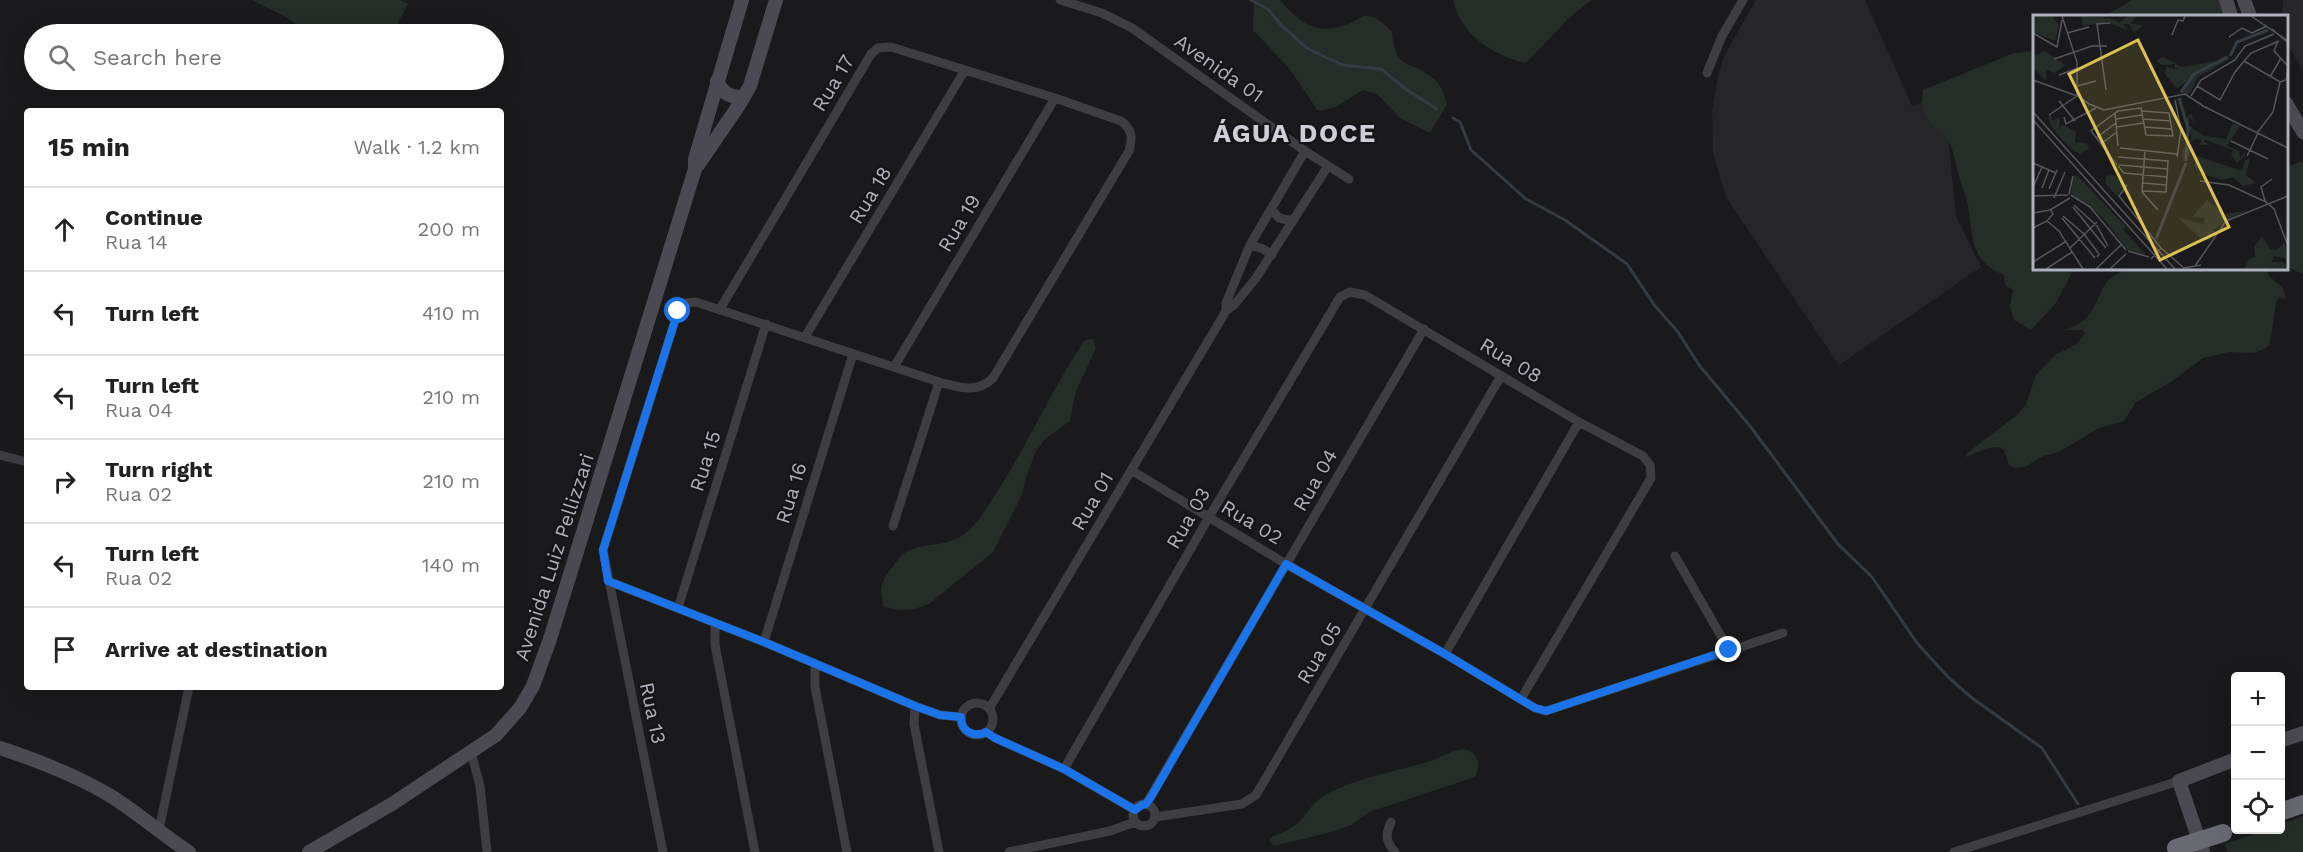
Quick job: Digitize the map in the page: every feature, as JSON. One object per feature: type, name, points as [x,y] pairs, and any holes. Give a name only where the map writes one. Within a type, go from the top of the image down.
[{"type":"highway","points":[[2285,810],[2303,804]]},
{"type":"highway","points":[[2171,850],[2229,831]]},
{"type":"main road","name":"Avenida Luiz Pellizzari","points":[[695,169],[695,159],[742,0]]},
{"type":"main road","name":"Avenida Luiz Pellizzari","points":[[309,852],[392,804],[471,752],[508,724],[533,687],[550,639],[695,169],[744,96],[754,75],[776,0]]},
{"type":"main road","points":[[2226,0],[2231,15]]},
{"type":"main road","points":[[2244,0],[2250,15]]},
{"type":"main road","points":[[717,81],[726,94],[735,97],[744,96]]},
{"type":"main road","points":[[2288,106],[2303,132]]},
{"type":"main road","points":[[2285,739],[2303,732]]},
{"type":"main road","points":[[0,748],[77,778],[112,797],[189,852]]},
{"type":"main road","points":[[2203,852],[2179,781],[2231,761]]},
{"type":"street","name":"Avenida 01","points":[[1060,0],[1102,13],[1132,28],[1305,151],[1349,179]]},
{"type":"street","points":[[1707,73],[1722,36],[1743,0]]},
{"type":"street","name":"Rua 17","points":[[720,309],[871,54],[878,48],[891,47],[1055,98],[1120,121],[1128,126],[1131,132],[1129,151],[993,378],[986,385],[968,389],[939,382]]},
{"type":"street","name":"Rua 18","points":[[805,337],[965,70]]},
{"type":"street","name":"Rua 19","points":[[894,367],[1055,98]]},
{"type":"street","points":[[1226,311],[1226,303],[1250,245],[1305,151]]},
{"type":"street","points":[[1226,311],[1234,305],[1256,278],[1328,166]]},
{"type":"street","points":[[1271,209],[1279,218],[1293,221]]},
{"type":"street","points":[[1250,245],[1272,255]]},
{"type":"street","points":[[1239,270],[1245,276],[1256,278]]},
{"type":"street","name":"Rua 08","points":[[1350,292],[1365,295],[1424,329],[1579,422],[1643,456],[1650,465],[1651,478],[1521,699]]},
{"type":"street","name":"Rua 03","points":[[1064,769],[1209,517],[1340,297],[1350,292]]},
{"type":"street","name":"Rua 13","points":[[663,852],[603,550],[678,311],[686,303],[696,302],[720,309]]},
{"type":"street","points":[[720,309],[939,382],[893,526]]},
{"type":"street","name":"Rua 01","points":[[990,709],[1226,311]]},
{"type":"street","name":"Rua 15","points":[[678,608],[766,324]]},
{"type":"street","name":"Rua 04","points":[[1146,804],[1424,329]]},
{"type":"street","name":"Rua 16","points":[[764,642],[853,354]]},
{"type":"street","name":"Rua 05","points":[[1155,817],[1242,804],[1256,795],[1501,376]]},
{"type":"street","points":[[1445,654],[1579,422]]},
{"type":"street","points":[[0,454],[24,461]]},
{"type":"street","name":"Rua 02","points":[[1131,470],[1286,564],[1535,708],[1546,711],[1783,633]]},
{"type":"street","points":[[1675,556],[1729,650]]},
{"type":"street","points":[[608,581],[764,642],[915,706],[940,715],[961,717]]},
{"type":"street","points":[[715,623],[715,645],[755,852]]},
{"type":"street","points":[[815,665],[815,687],[847,852]]},
{"type":"street","points":[[159,830],[188,690]]},
{"type":"street","points":[[973,703],[985,705],[990,709],[993,721],[986,732],[974,735],[968,733],[961,723],[961,717],[967,706],[973,703]]},
{"type":"street","points":[[915,706],[914,724],[939,852]]},
{"type":"street","points":[[986,732],[1064,769],[1135,810]]},
{"type":"street","points":[[471,752],[480,786],[487,852]]},
{"type":"street","points":[[1954,852],[2179,781]]},
{"type":"street","points":[[1146,804],[1153,809],[1155,817],[1147,826],[1139,825],[1134,818],[1135,810],[1146,804]]},
{"type":"street","points":[[1010,852],[1110,831],[1136,822]]},
{"type":"street","points":[[1391,822],[1387,832],[1387,841],[1395,852]]},
{"type":"shaded area","points":[[252,0],[400,0],[408,4],[397,24],[295,24]]},
{"type":"shaded area","points":[[1254,0],[1280,0],[1295,16],[1310,26],[1318,28],[1337,27],[1365,16],[1380,21],[1392,32],[1394,45],[1401,59],[1434,79],[1442,90],[1447,104],[1430,133],[1400,118],[1377,94],[1363,90],[1336,107],[1318,111],[1289,68],[1253,30]]},
{"type":"shaded area","points":[[1453,0],[1591,0],[1569,18],[1526,63],[1499,53],[1474,37],[1461,20]]},
{"type":"shaded area","points":[[1756,0],[1865,0],[1912,106],[1944,94],[1956,216],[1981,267],[1839,365],[1726,197],[1713,153],[1712,110],[1719,72],[1725,54]]},
{"type":"shaded area","points":[[2132,0],[2224,0],[2229,15],[2107,15]]},
{"type":"shaded area","points":[[2283,0],[2303,0],[2303,71],[2288,45],[2288,15],[2282,15]]},
{"type":"shaded area","points":[[2033,51],[2033,270],[2073,270],[2056,303],[2031,330],[2014,320],[2010,307],[2013,290],[2005,285],[2004,275],[1992,269],[1977,252],[1966,197],[1952,149],[1943,135],[1927,119],[1922,102],[1923,90],[2014,53]]},
{"type":"shaded area","points":[[2303,163],[2303,274],[2288,268],[2288,167]]},
{"type":"shaded area","points":[[2127,270],[2269,270],[2268,275],[2282,287],[2286,297],[2279,298],[2276,302],[2270,343],[2266,348],[2254,353],[2229,352],[2203,358],[2171,382],[2136,402],[2124,421],[2099,428],[2059,452],[2043,456],[2025,467],[2015,468],[2009,465],[2004,450],[1999,447],[1989,448],[1966,457],[1966,454],[2017,415],[2026,404],[2036,375],[2055,355],[2077,344],[2085,333],[2083,330],[2066,330],[2059,333],[2085,319],[2094,308],[2107,282]]},
{"type":"shaded area","points":[[1093,339],[1096,348],[1076,391],[1070,421],[1045,439],[1036,451],[1022,495],[993,552],[929,604],[914,609],[899,610],[884,607],[881,596],[883,583],[887,574],[906,552],[952,541],[967,532],[977,521],[1013,466],[1074,357],[1085,340]]},
{"type":"shaded area","points":[[1464,749],[1477,759],[1478,768],[1475,777],[1369,812],[1351,825],[1331,832],[1274,846],[1269,841],[1272,837],[1297,824],[1319,799],[1335,790]]},
{"type":"shaded area","points":[[2303,816],[2303,852],[2227,852],[2225,844],[2254,834],[2285,834],[2285,823]]},
{"type":"waterway","points":[[1251,0],[1268,9],[1282,26],[1307,48],[1342,65],[1381,69],[1407,90],[1437,109]]},
{"type":"waterway","points":[[1453,118],[1460,122],[1471,150],[1526,199],[1565,220],[1627,264],[1655,306],[1678,332],[1699,365],[1750,426],[1838,544],[1872,577],[1917,643],[1949,678],[1972,698],[2042,748],[2078,804]]},
{"type":"district","name":"ÁGUA DOCE","points":[[1295,133]]},
{"type":"route","points":[[678,311],[603,550],[608,581],[764,642],[915,706],[940,715],[961,717],[961,723],[968,733],[974,735],[986,732],[1064,769],[1135,810],[1146,804],[1151,797],[1286,564],[1535,708],[1546,711],[1729,650]]}]
